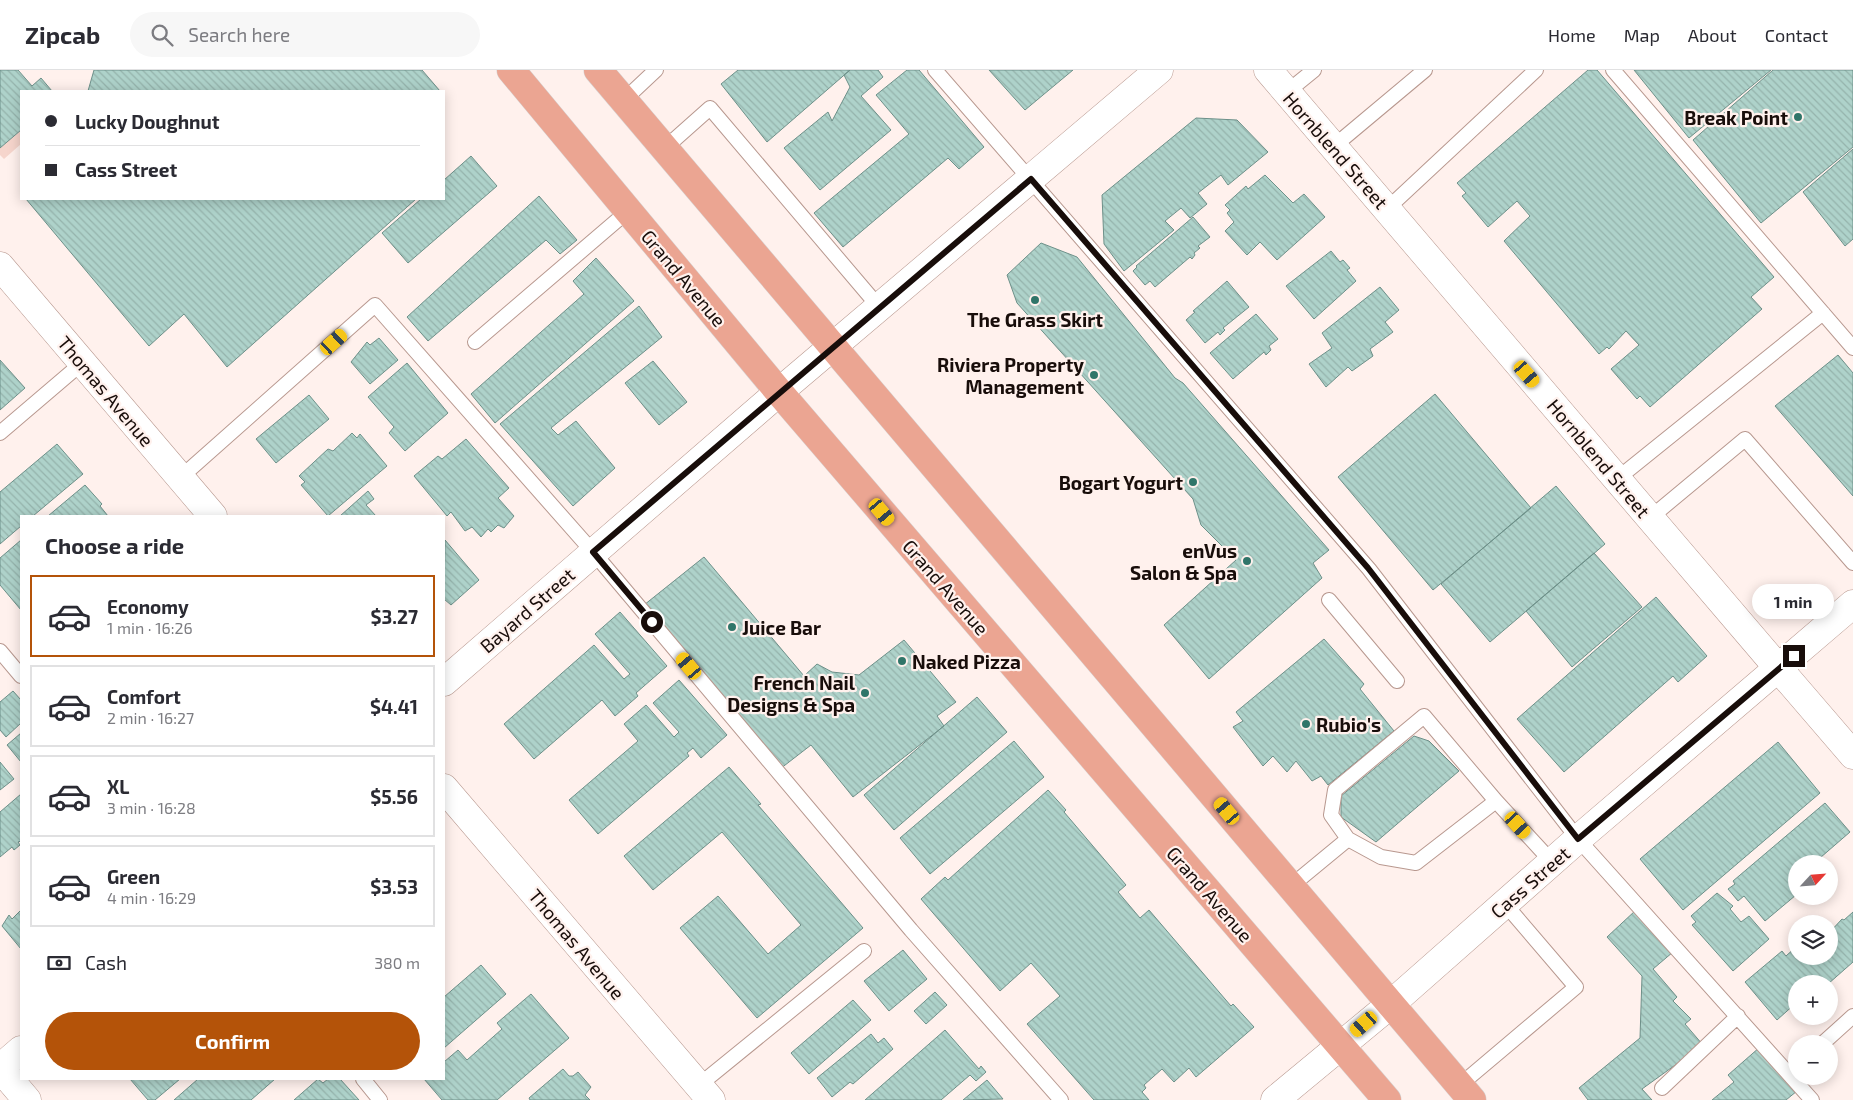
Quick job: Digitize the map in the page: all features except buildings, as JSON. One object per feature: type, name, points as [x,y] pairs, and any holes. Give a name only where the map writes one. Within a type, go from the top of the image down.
[{"type":"main road","name":"Grand Avenue","points":[[511,70],[779,392],[1386,1100]]},
{"type":"main road","points":[[598,70],[1466,1093]]},
{"type":"street","name":"Bayard Street","points":[[445,681],[779,392],[1159,70]]},
{"type":"street","name":"Hornblend Street","points":[[1268,70],[1852,753]]},
{"type":"street","name":"Thomas Avenue","points":[[0,266],[212,515]]},
{"type":"street","name":"Cass Street","points":[[1275,1100],[1390,1004],[1578,839],[1853,604]]},
{"type":"street","name":"Thomas Avenue","points":[[445,789],[704,1093]]},
{"type":"street","points":[[20,1051],[0,1068],[28,1100]]},
{"type":"lane","points":[[624,100],[656,70]]},
{"type":"lane","points":[[935,70],[1368,568],[1578,839],[1738,1016],[1788,1066]]},
{"type":"lane","points":[[1287,92],[1314,70]]},
{"type":"lane","points":[[1333,147],[1425,70]]},
{"type":"lane","points":[[1386,209],[1536,70]]},
{"type":"lane","points":[[1613,70],[1853,348]]},
{"type":"lane","points":[[665,148],[710,108],[879,307]]},
{"type":"lane","points":[[475,342],[628,211]]},
{"type":"lane","points":[[180,478],[375,305],[593,552],[911,930],[1061,1100]]},
{"type":"lane","points":[[1617,479],[1823,313]]},
{"type":"lane","points":[[0,433],[82,363]]},
{"type":"lane","points":[[1650,518],[1745,439],[1853,563]]},
{"type":"lane","points":[[1329,600],[1397,681]]},
{"type":"lane","points":[[0,651],[20,675]]},
{"type":"lane","points":[[1496,800],[1416,863],[1381,857],[1348,839],[1331,815],[1335,790],[1424,716],[1552,862]]},
{"type":"lane","points":[[1291,886],[1348,839]]},
{"type":"lane","points":[[1466,1093],[1576,987],[1505,904]]},
{"type":"lane","points":[[704,1093],[864,951]]},
{"type":"lane","points":[[1662,1088],[1738,1016]]},
{"type":"lane","points":[[1832,1035],[1853,1016]]},
{"type":"lane","points":[[364,1080],[380,1100]]},
{"type":"lane","points":[[1802,1085],[1812,1100]]},
{"type":"shaded area","points":[[20,131],[20,145],[4,159],[0,155],[0,148]]},
{"type":"place","name":"Break Point","points":[[1798,117]]},
{"type":"place","name":"The Grass Skirt","points":[[1035,300]]},
{"type":"place","name":"Riviera Property Management","points":[[1094,375]]},
{"type":"place","name":"Bogart Yogurt","points":[[1193,482]]},
{"type":"place","name":"enVus Salon & Spa","points":[[1247,561]]},
{"type":"place","name":"Juice Bar","points":[[732,627]]},
{"type":"place","name":"Naked Pizza","points":[[902,661]]},
{"type":"place","name":"French Nail Designs & Spa","points":[[865,693]]},
{"type":"place","name":"Rubio's","points":[[1306,724]]},
{"type":"route","points":[[652,622],[593,552],[1031,179],[1368,568],[1578,839],[1794,656]]}]
